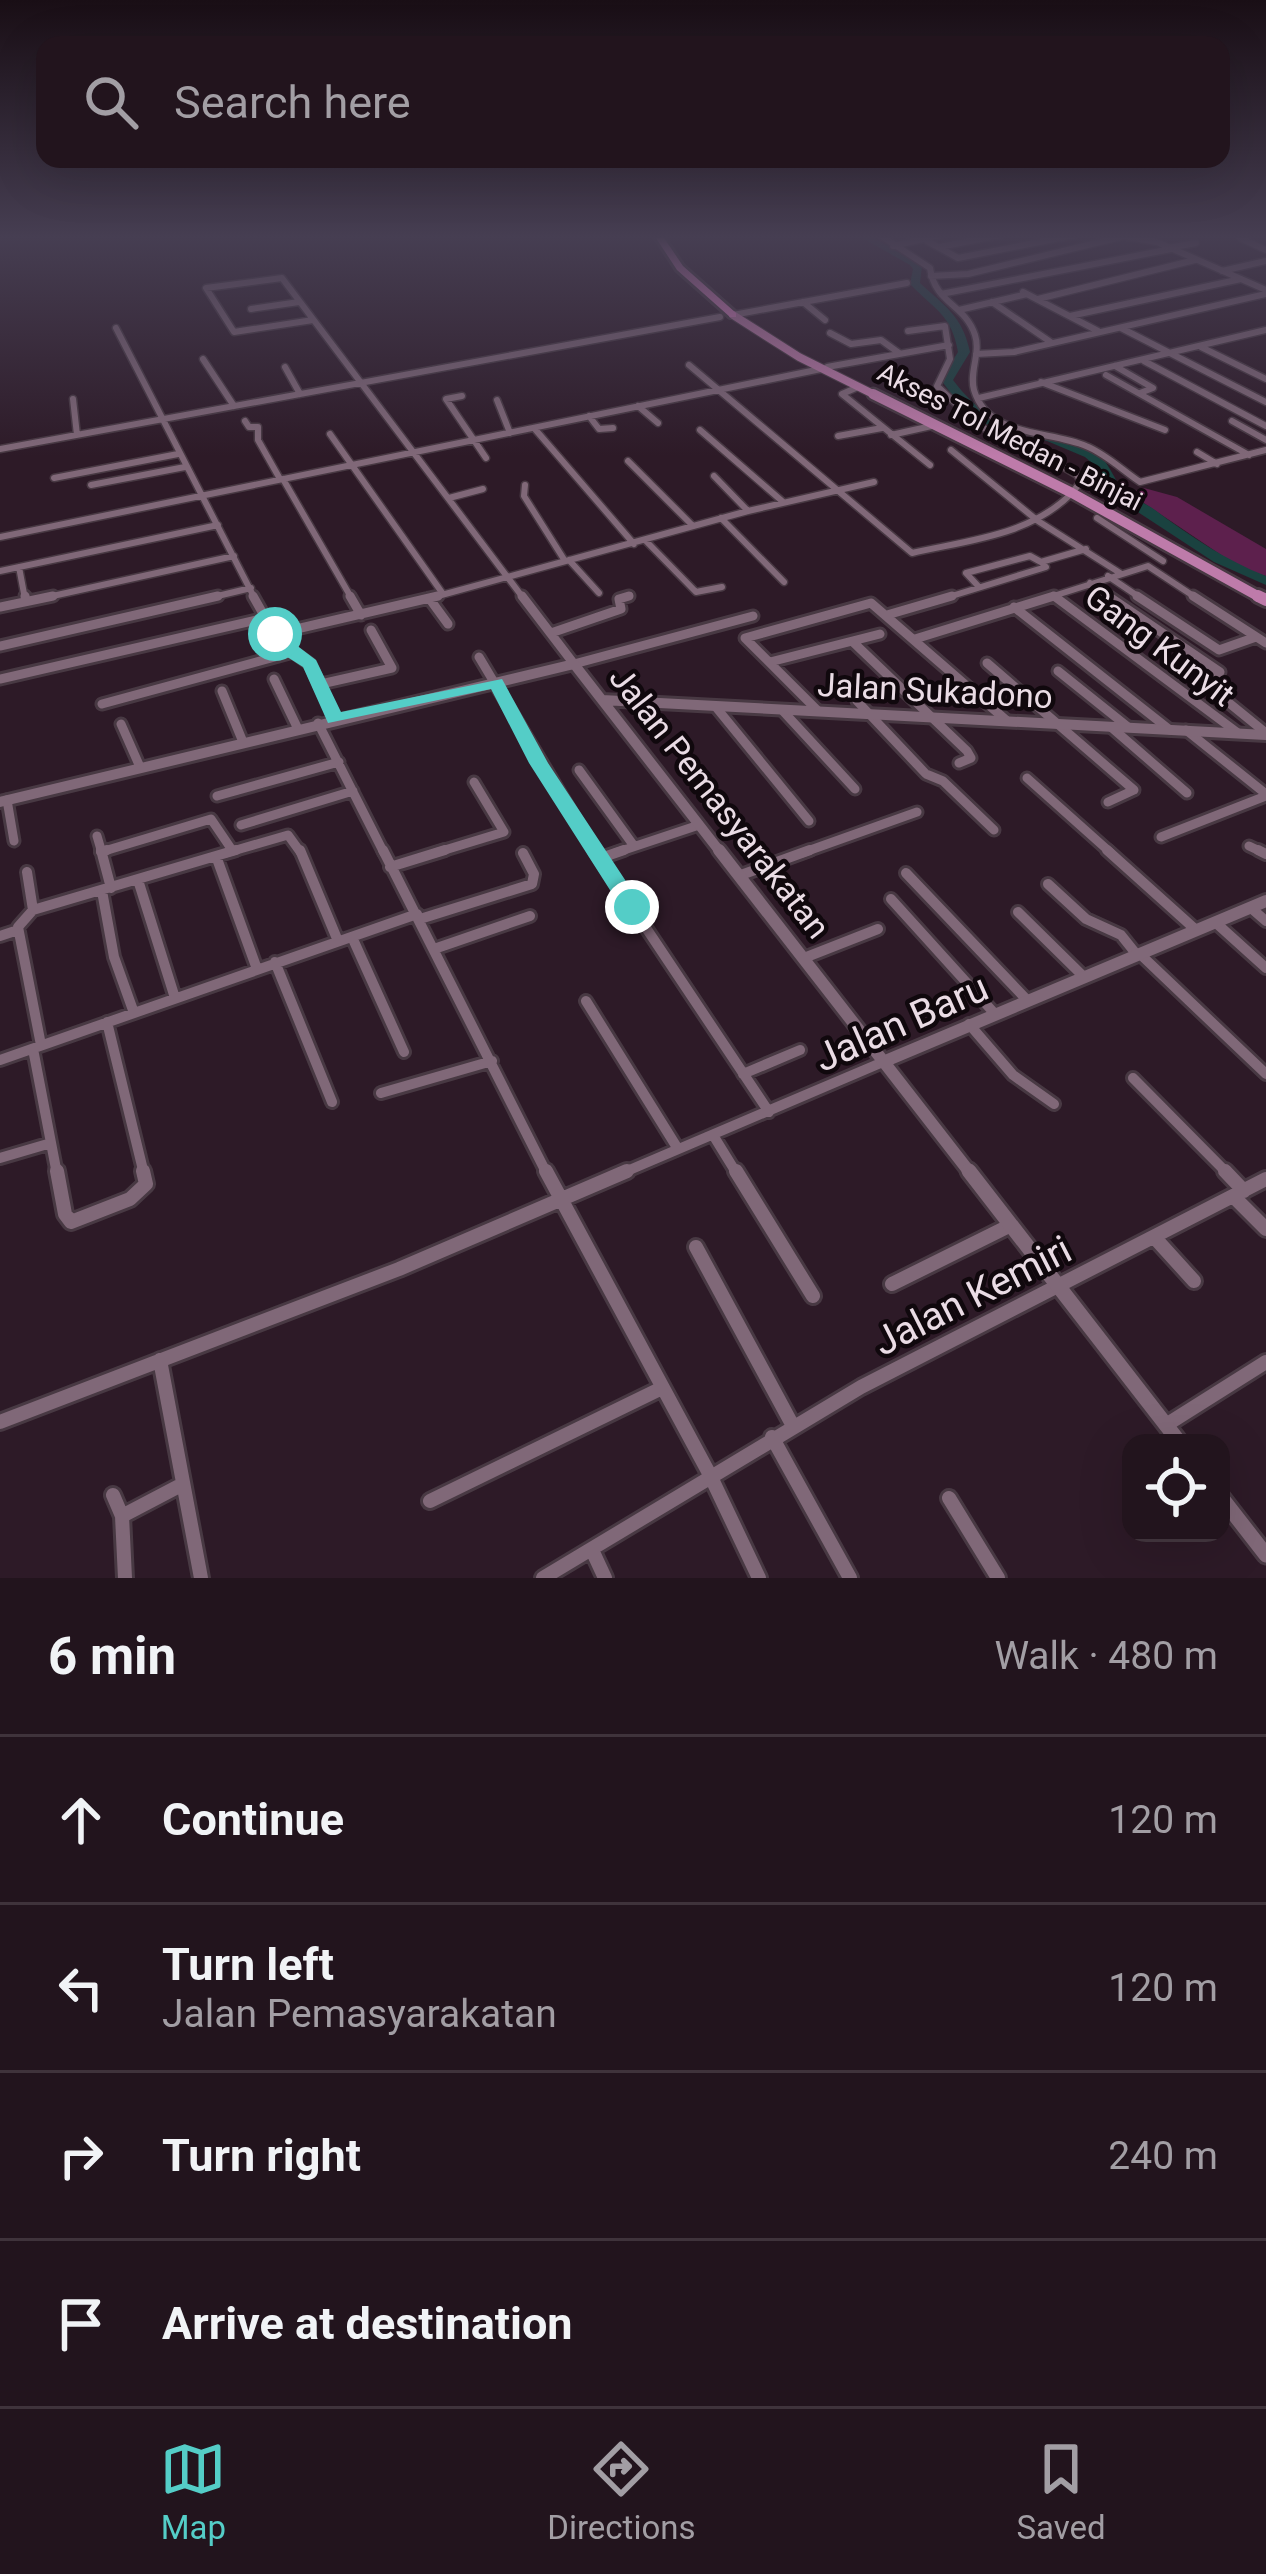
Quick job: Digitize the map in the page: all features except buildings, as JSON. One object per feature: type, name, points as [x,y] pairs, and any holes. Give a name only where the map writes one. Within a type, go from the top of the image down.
[{"type":"highway","points":[[729,309],[736,314]]},
{"type":"main road","name":"Akses Tol Medan - Binjai","points":[[736,314],[858,387],[1074,490]]},
{"type":"main road","name":"Akses Tol Medan - Binjai","points":[[824,368],[1074,490],[1266,597]]},
{"type":"main road","name":"Akses Tol Medan - Binjai","points":[[1152,534],[1266,597]]},
{"type":"street","points":[[219,309],[234,332],[313,320]]},
{"type":"street","points":[[304,309],[574,664],[753,616]]},
{"type":"street","points":[[736,314],[766,309]]},
{"type":"street","points":[[811,309],[825,320]]},
{"type":"street","points":[[965,309],[959,310],[976,338],[970,381],[982,406],[1002,420],[1089,447],[1142,482],[1266,450]]},
{"type":"street","points":[[1002,309],[1053,344]]},
{"type":"street","points":[[1056,309],[1100,333]]},
{"type":"street","points":[[1070,316],[1104,309]]},
{"type":"street","points":[[974,358],[1199,309]]},
{"type":"street","points":[[0,449],[720,317]]},
{"type":"street","points":[[689,364],[913,553],[1038,521],[1060,508],[1081,482],[1077,475],[1028,446],[978,425],[937,386],[951,357],[944,325],[908,331]]},
{"type":"street","points":[[116,328],[265,618],[275,634],[305,658],[335,719]]},
{"type":"street","points":[[1121,328],[1266,402]]},
{"type":"street","points":[[979,398],[1266,330]]},
{"type":"street","points":[[830,333],[850,344],[881,340],[899,353]]},
{"type":"street","points":[[0,537],[949,345]]},
{"type":"street","points":[[1201,346],[1266,379]]},
{"type":"street","points":[[203,358],[234,406]]},
{"type":"street","points":[[1143,361],[1266,426]]},
{"type":"street","points":[[285,367],[300,394]]},
{"type":"street","points":[[1115,367],[1153,388],[1140,393]]},
{"type":"street","points":[[1106,375],[1249,455]]},
{"type":"street","points":[[1041,382],[1166,430]]},
{"type":"street","points":[[437,386],[487,458]]},
{"type":"street","points":[[858,387],[842,394],[930,465]]},
{"type":"street","points":[[446,399],[462,396]]},
{"type":"street","points":[[73,398],[76,435]]},
{"type":"street","points":[[497,400],[510,433]]},
{"type":"street","points":[[638,406],[658,423]]},
{"type":"street","points":[[589,416],[599,429],[613,428]]},
{"type":"street","points":[[245,421],[257,427],[258,440],[361,615]]},
{"type":"street","points":[[1232,421],[1266,440]]},
{"type":"street","points":[[891,435],[936,425]]},
{"type":"street","points":[[534,428],[634,544]]},
{"type":"street","points":[[838,436],[882,428]]},
{"type":"street","points":[[700,430],[783,502]]},
{"type":"street","points":[[330,434],[443,594]]},
{"type":"street","points":[[951,450],[1038,521],[1120,572]]},
{"type":"street","points":[[1197,452],[1217,464]]},
{"type":"street","points":[[54,478],[178,454]]},
{"type":"street","points":[[628,461],[692,525]]},
{"type":"street","points":[[91,485],[185,467]]},
{"type":"street","points":[[714,476],[748,511]]},
{"type":"street","points":[[275,634],[874,482]]},
{"type":"street","points":[[525,485],[524,496],[567,560],[599,593]]},
{"type":"street","points":[[449,498],[483,489]]},
{"type":"street","points":[[722,518],[784,582]]},
{"type":"street","points":[[1097,518],[1163,561]]},
{"type":"street","points":[[0,571],[218,525]]},
{"type":"street","points":[[1131,540],[1152,534]]},
{"type":"street","points":[[645,541],[696,592],[722,586]]},
{"type":"street","points":[[1041,562],[1085,549]]},
{"type":"street","points":[[0,607],[234,556]]},
{"type":"street","points":[[887,615],[1046,567],[1030,556],[967,573],[979,587]]},
{"type":"street","points":[[915,639],[1120,572],[1187,556]]},
{"type":"street","points":[[1148,566],[1266,643]]},
{"type":"street","points":[[19,567],[26,601]]},
{"type":"street","points":[[1108,576],[1219,650],[1256,637]]},
{"type":"street","points":[[1090,583],[1220,672],[1202,681],[1243,710],[1266,734]]},
{"type":"street","points":[[0,646],[251,588]]},
{"type":"street","points":[[551,633],[621,609],[619,599],[630,595]]},
{"type":"street","name":"Gang Kunyit","points":[[1053,595],[1238,733]]},
{"type":"street","points":[[429,598],[448,624]]},
{"type":"street","points":[[818,711],[746,638],[871,602],[1006,720]]},
{"type":"street","points":[[1014,607],[1170,730]]},
{"type":"street","points":[[0,679],[265,618]]},
{"type":"street","points":[[321,684],[392,668],[371,630]]},
{"type":"street","points":[[770,662],[880,634]]},
{"type":"street","points":[[853,642],[971,757],[959,763]]},
{"type":"street","points":[[102,704],[294,652]]},
{"type":"street","points":[[479,657],[538,763],[769,1112]]},
{"type":"street","points":[[987,663],[1134,790],[1108,802]]},
{"type":"street","name":"Jalan Pemasyarakatan","points":[[3,801],[574,664],[1173,1434]]},
{"type":"street","points":[[1058,671],[1128,728]]},
{"type":"street","points":[[274,679],[297,728]]},
{"type":"street","points":[[222,691],[243,742]]},
{"type":"street","name":"Jalan Sukadono","points":[[602,700],[1266,734]]},
{"type":"street","points":[[857,701],[926,773],[943,781],[994,830]]},
{"type":"street","points":[[715,706],[809,821]]},
{"type":"street","points":[[782,710],[855,788]]},
{"type":"street","points":[[318,723],[562,1200],[710,1475],[759,1578]]},
{"type":"street","points":[[121,724],[140,767]]},
{"type":"street","points":[[1111,727],[1187,793]]},
{"type":"street","points":[[1161,837],[1266,795],[1186,730]]},
{"type":"street","points":[[217,796],[339,762]]},
{"type":"street","points":[[578,770],[634,846]]},
{"type":"street","points":[[1027,778],[1196,930]]},
{"type":"street","points":[[390,867],[504,832],[474,782]]},
{"type":"street","points":[[241,825],[352,790]]},
{"type":"street","points":[[3,801],[14,841]]},
{"type":"street","points":[[741,875],[917,812]]},
{"type":"street","points":[[101,852],[211,820],[232,850]]},
{"type":"street","points":[[601,858],[699,825]]},
{"type":"street","points":[[97,836],[114,957],[134,1013]]},
{"type":"street","points":[[107,1022],[146,1184],[130,1199],[71,1222],[65,1214],[51,1143],[20,921],[33,910],[278,836],[292,837],[338,941]]},
{"type":"street","points":[[1249,846],[1266,854]]},
{"type":"street","points":[[0,1060],[338,941],[532,884],[534,874],[523,854]]},
{"type":"street","points":[[216,856],[257,969]]},
{"type":"street","points":[[27,872],[33,910]]},
{"type":"street","points":[[906,873],[1027,1000]]},
{"type":"street","points":[[138,880],[175,998]]},
{"type":"street","points":[[1048,884],[1086,919],[1121,935],[1266,1074]]},
{"type":"street","points":[[890,899],[995,1014]]},
{"type":"street","name":"Jalan Baru","points":[[0,1422],[355,1286],[1266,902]]},
{"type":"street","points":[[1251,908],[1266,921]]},
{"type":"street","points":[[1018,912],[1083,976]]},
{"type":"street","points":[[434,949],[530,916]]},
{"type":"street","points":[[1215,922],[1266,968]]},
{"type":"street","points":[[804,958],[878,929]]},
{"type":"street","points":[[0,936],[18,930]]},
{"type":"street","points":[[352,937],[404,1052]]},
{"type":"street","points":[[275,962],[332,1102]]},
{"type":"street","points":[[586,1001],[678,1149]]},
{"type":"street","points":[[970,1024],[1013,1075],[1054,1104]]},
{"type":"street","points":[[743,1074],[800,1050]]},
{"type":"street","points":[[380,1093],[492,1061]]},
{"type":"street","points":[[1133,1078],[1266,1229]]},
{"type":"street","points":[[713,1135],[813,1296]]},
{"type":"street","points":[[0,1158],[51,1143]]},
{"type":"street","name":"Jalan Kemiri","points":[[543,1578],[861,1387],[1266,1179]]},
{"type":"street","points":[[892,1284],[1009,1226]]},
{"type":"street","points":[[1155,1238],[1194,1281]]},
{"type":"street","points":[[696,1247],[765,1381],[794,1426]]},
{"type":"street","points":[[160,1360],[201,1578]]},
{"type":"street","points":[[1166,1425],[1266,1362]]},
{"type":"street","points":[[430,1501],[662,1388]]},
{"type":"street","points":[[772,1437],[850,1578]]},
{"type":"street","points":[[122,1516],[183,1484]]},
{"type":"street","points":[[113,1495],[122,1516],[125,1578]]},
{"type":"street","points":[[949,1498],[998,1578]]},
{"type":"street","points":[[1230,1509],[1266,1555]]},
{"type":"street","points":[[592,1550],[605,1578]]},
{"type":"shaded area","points":[[1144,488],[1177,497],[1266,549],[1266,576],[1242,569],[1129,493]]},
{"type":"waterway","points":[[942,309],[960,331],[964,352],[947,380],[963,402],[996,425],[1070,444],[1090,454],[1105,467],[1123,496],[1234,568],[1266,581]]},
{"type":"route","points":[[275,634],[287,650],[310,664],[335,719],[496,682],[538,763],[632,907]]}]
